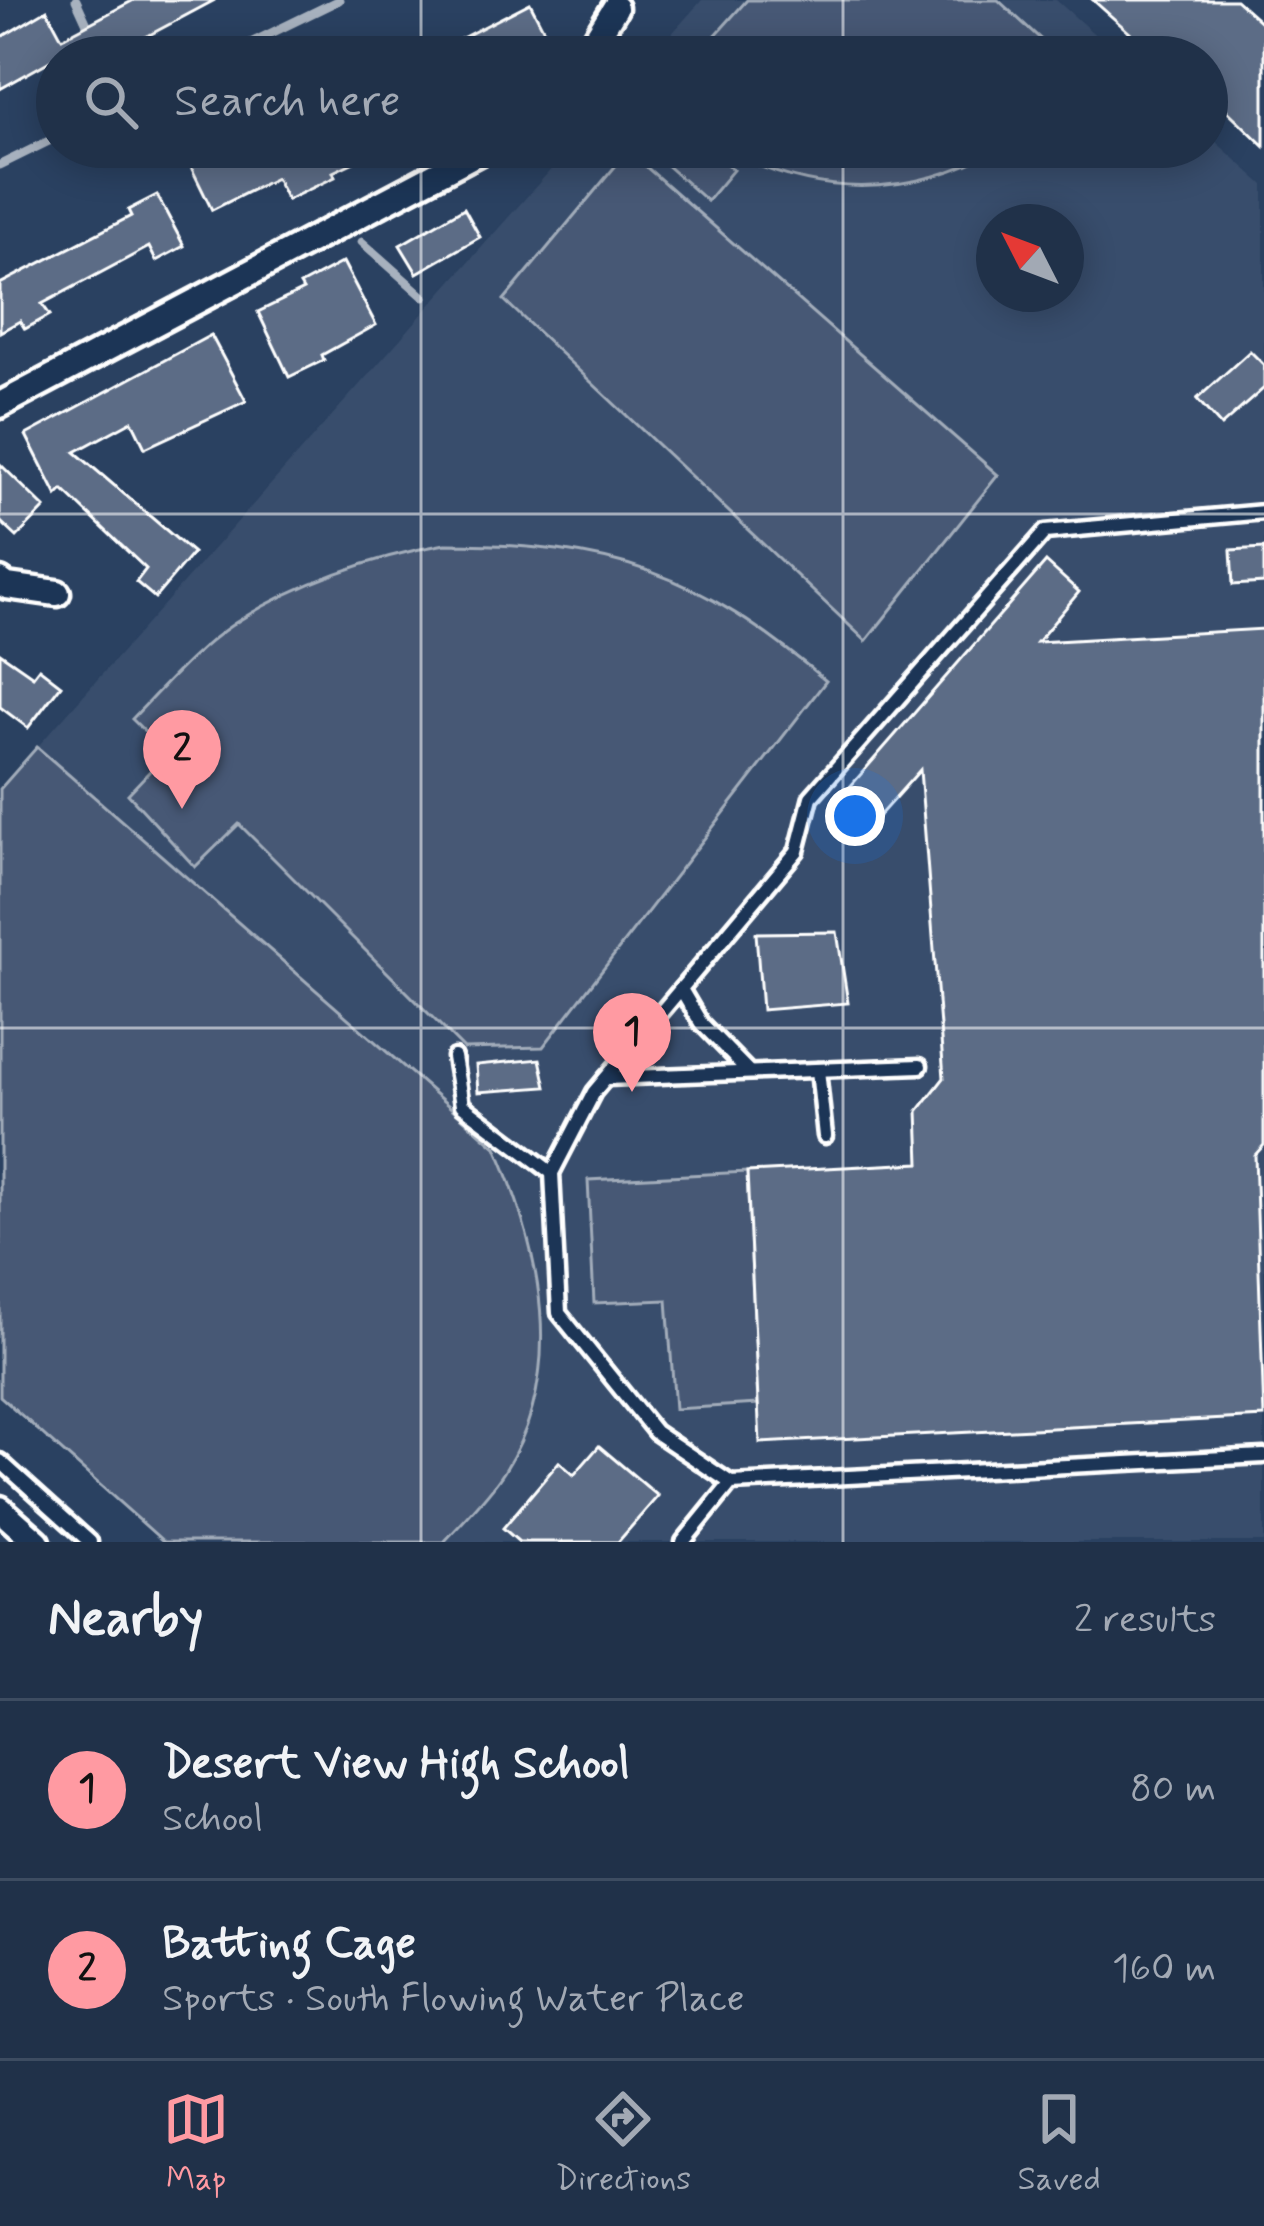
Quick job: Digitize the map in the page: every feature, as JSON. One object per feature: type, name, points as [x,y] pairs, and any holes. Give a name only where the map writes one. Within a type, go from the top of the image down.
[{"type":"street","points":[[598,36],[615,8]]},
{"type":"street","points":[[0,405],[448,168]]},
{"type":"street","points":[[0,581],[57,593]]},
{"type":"street","points":[[0,1509],[37,1542]]},
{"type":"lane","points":[[1264,512],[1045,532],[811,796],[796,851],[594,1092],[551,1173],[559,1313],[655,1432],[731,1483],[1264,1456]]},
{"type":"lane","points":[[681,989],[701,1023],[748,1072]]},
{"type":"lane","points":[[454,1057],[462,1105],[551,1173]]},
{"type":"lane","points":[[606,1078],[920,1066]]},
{"type":"lane","points":[[818,1070],[825,1136]]},
{"type":"lane","points":[[0,1461],[90,1542]]},
{"type":"lane","points":[[683,1542],[731,1483]]},
{"type":"shaded area","points":[[702,0],[1056,0],[1096,36],[670,36]]},
{"type":"shaded area","points":[[747,0],[998,0],[1037,36],[715,36]]},
{"type":"shaded area","points":[[1228,153],[1264,185],[1264,1542],[164,1542],[0,1396],[0,789],[552,168],[1228,168]]},
{"type":"shaded area","points":[[614,168],[647,168],[998,475],[866,641],[504,300]]},
{"type":"shaded area","points":[[670,168],[731,168],[707,201]]},
{"type":"shaded area","points":[[766,168],[956,168],[896,184],[860,186]]},
{"type":"shaded area","points":[[445,544],[558,550],[650,572],[736,614],[826,681],[543,1047],[464,1049],[239,824],[195,867],[128,794],[167,753],[132,719],[221,633],[310,584],[363,564]]},
{"type":"shaded area","points":[[37,747],[496,1147],[535,1269],[541,1352],[536,1394],[524,1434],[504,1472],[444,1542],[164,1542],[0,1396],[0,789]]},
{"type":"shaded area","points":[[747,1172],[758,1404],[675,1409],[667,1300],[594,1303],[588,1180]]},
{"type":"building","points":[[134,0],[215,0],[147,36],[66,36]]},
{"type":"building","points":[[1093,0],[1236,0],[1264,25],[1264,146],[1228,111],[1228,36],[1133,36]]},
{"type":"building","points":[[530,3],[546,34],[542,36],[466,36]]},
{"type":"building","points":[[47,10],[61,36],[36,36],[36,69],[0,89],[0,38]]},
{"type":"building","points":[[191,168],[341,168],[333,172],[335,177],[287,200],[276,178],[212,210]]},
{"type":"building","points":[[157,195],[184,246],[156,261],[149,247],[42,304],[50,315],[25,329],[20,321],[0,332],[0,284],[131,216],[128,210]]},
{"type":"building","points":[[464,208],[480,237],[417,273],[400,245]]},
{"type":"building","points":[[343,262],[376,325],[289,377],[258,312],[303,290],[300,285]]},
{"type":"building","points":[[211,335],[246,401],[145,448],[132,421],[75,452],[193,553],[155,598],[136,582],[146,569],[63,490],[57,496],[26,435]]},
{"type":"building","points":[[1250,351],[1264,365],[1264,388],[1221,426],[1197,399]]},
{"type":"building","points":[[0,464],[45,508],[17,537],[0,521]]},
{"type":"building","points":[[1264,548],[1264,583],[1233,585],[1231,550]]},
{"type":"building","points":[[1046,562],[1079,592],[1037,642],[1264,629],[1264,1145],[1255,1155],[1264,1417],[760,1443],[747,1172],[920,1163],[918,1111],[944,1078],[920,770],[879,816],[848,789]]},
{"type":"building","points":[[0,653],[33,676],[39,668],[61,685],[28,728],[0,707]]},
{"type":"building","points":[[837,932],[848,1003],[762,1010],[756,933]]},
{"type":"building","points":[[540,1059],[546,1087],[478,1092],[476,1065]]},
{"type":"building","points":[[599,1446],[658,1496],[618,1542],[519,1542],[503,1528],[559,1462],[574,1475]]},
{"type":"waterway","points":[[76,0],[91,33]]},
{"type":"waterway","points":[[265,36],[339,0]]},
{"type":"waterway","points":[[0,165],[36,147]]},
{"type":"waterway","points":[[362,242],[424,297]]},
{"type":"place","name":"Batting Cage","points":[[182,809]]},
{"type":"place","name":"Desert View High School","points":[[632,1092]]}]
